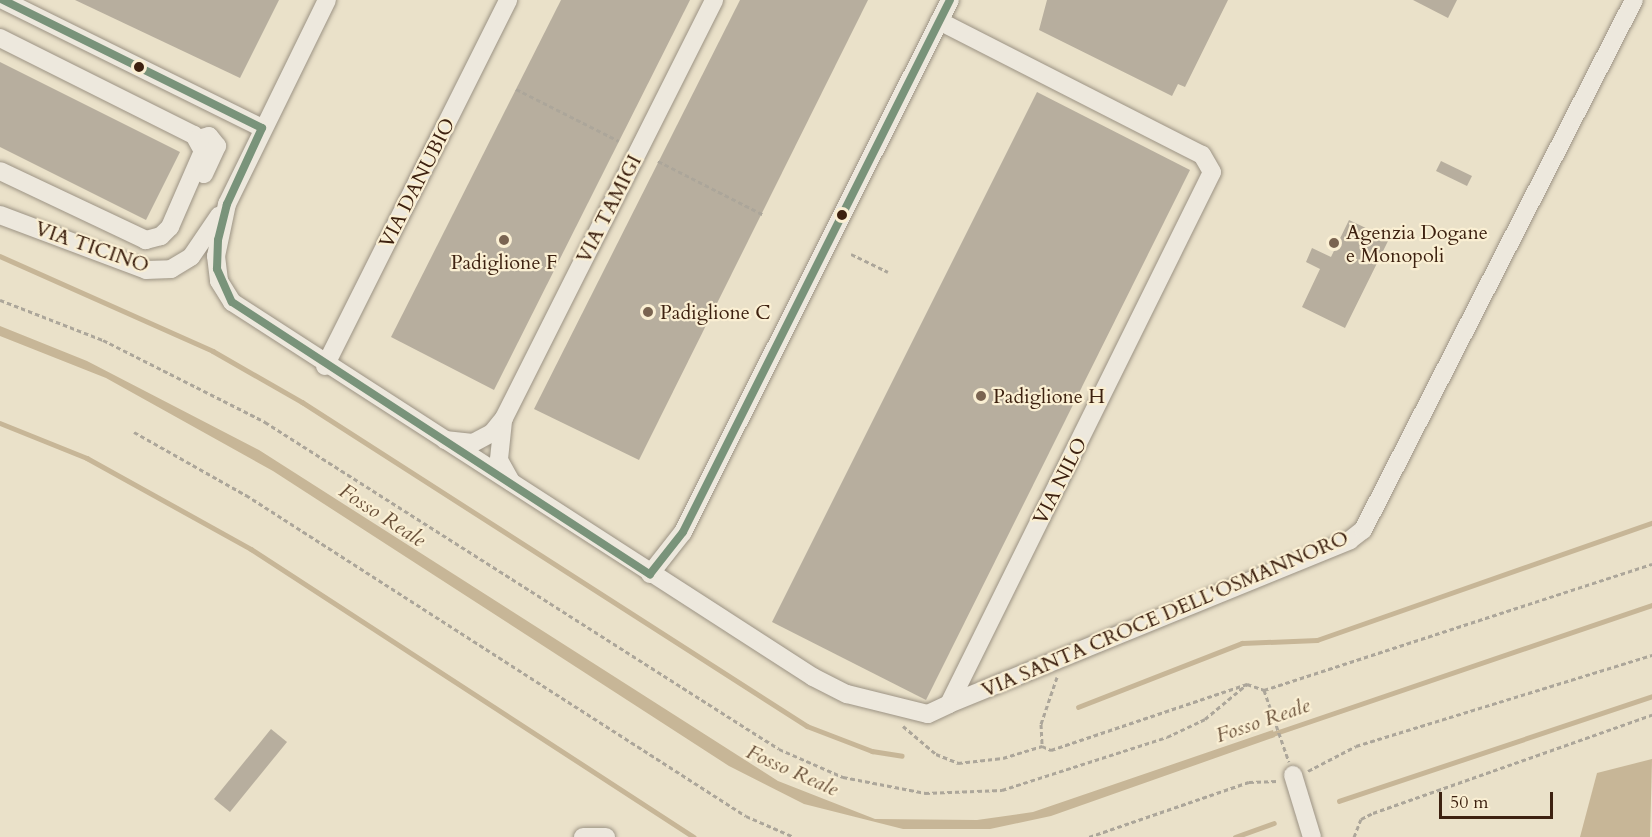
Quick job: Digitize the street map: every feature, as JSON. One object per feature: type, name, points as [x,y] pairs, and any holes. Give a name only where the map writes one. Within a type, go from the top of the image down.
[{"type":"street","points":[[3,0],[262,128]]},
{"type":"street","points":[[327,0],[262,128],[227,204],[216,256],[224,292],[254,320],[813,677],[884,705],[928,714],[949,704]]},
{"type":"street","name":"VIA DANUBIO","points":[[325,366],[508,0]]},
{"type":"street","name":"VIA TAMIGI","points":[[435,436],[473,443],[492,433],[504,418],[714,0]]},
{"type":"street","points":[[650,574],[683,532],[950,0]]},
{"type":"street","name":"VIA SANTA CROCE DELL'OSMANNORO","points":[[949,704],[1350,540],[1363,530],[1634,0]]},
{"type":"street","name":"VIA NILO","points":[[939,21],[1208,160],[1210,180],[949,704]]},
{"type":"street","points":[[0,38],[198,139],[213,137],[218,149],[199,181]]},
{"type":"street","points":[[0,171],[146,240],[161,236],[170,227],[201,158],[198,139]]},
{"type":"street","name":"VIA TICINO","points":[[0,215],[146,270],[171,269],[191,257],[227,204]]},
{"type":"street","name":"VIA TAMIGI","points":[[504,418],[499,460],[516,488]]},
{"type":"street","points":[[1294,778],[1312,837]]},
{"type":"street","points":[[583,837],[606,837]]},
{"type":"path","points":[[516,89],[619,141]]},
{"type":"path","points":[[658,161],[762,214]]},
{"type":"path","points":[[851,254],[888,272]]},
{"type":"path","points":[[0,300],[103,340],[265,422],[779,749],[843,777],[925,793],[1002,790],[1167,737],[1205,719],[1247,684]]},
{"type":"path","points":[[134,432],[246,495],[746,816],[794,837]]},
{"type":"path","points":[[884,705],[936,754],[958,763],[1003,758],[1042,746],[1064,748],[1247,684],[1264,690],[1652,564]]},
{"type":"path","points":[[1042,746],[1041,724],[1065,655]]},
{"type":"path","points":[[1089,837],[1249,782],[1294,778],[1356,746],[1652,655]]},
{"type":"path","points":[[1264,690],[1294,778]]},
{"type":"path","points":[[1354,837],[1361,819],[1372,813],[1652,715]]},
{"type":"shaded area","points":[[0,326],[87,361],[259,450],[778,781],[875,819],[977,820],[1033,812],[1273,730],[1275,737],[1051,816],[990,829],[903,829],[804,804],[729,766],[273,471],[106,378],[0,336]]},
{"type":"shaded area","points":[[1652,759],[1650,837],[1580,837],[1597,773]]},
{"type":"building","points":[[75,0],[279,0],[240,78]]},
{"type":"building","name":"Padiglione F","points":[[561,0],[690,0],[494,390],[391,337]]},
{"type":"building","points":[[740,0],[868,0],[639,460],[534,409]]},
{"type":"building","points":[[1047,0],[1228,0],[1185,87],[1178,84],[1172,96],[1039,30]]},
{"type":"building","points":[[1413,0],[1457,0],[1448,18]]},
{"type":"building","points":[[0,62],[180,152],[146,220],[0,147]]},
{"type":"building","name":"Padiglione H","points":[[1037,92],[1190,170],[926,700],[772,622]]},
{"type":"building","points":[[1441,161],[1472,176],[1467,186],[1436,171]]},
{"type":"building","points":[[1349,220],[1389,239],[1345,328],[1302,307],[1320,269],[1306,262],[1312,248],[1331,257]]},
{"type":"building","points":[[271,729],[287,742],[230,812],[214,799]]},
{"type":"waterway","points":[[0,256],[213,351],[302,402],[807,726],[872,751],[902,756]]},
{"type":"waterway","points":[[0,423],[87,458],[251,549],[694,837]]},
{"type":"waterway","points":[[1078,707],[1242,643],[1317,640],[1652,523]]},
{"type":"waterway","name":"Fosso Reale","points":[[1270,735],[1652,605]]},
{"type":"waterway","points":[[1339,801],[1652,696]]},
{"type":"waterway","points":[[1235,837],[1274,823]]},
{"type":"transit line","points":[[3,0],[262,128],[227,204],[218,240],[217,269],[232,302],[650,574],[683,532],[950,0]]},
{"type":"place","name":"Padiglione F","points":[[504,240]]},
{"type":"place","name":"Agenzia Dogane e Monopoli","points":[[1334,243]]},
{"type":"place","name":"Padiglione C","points":[[648,312]]},
{"type":"place","name":"Padiglione H","points":[[981,396]]}]
